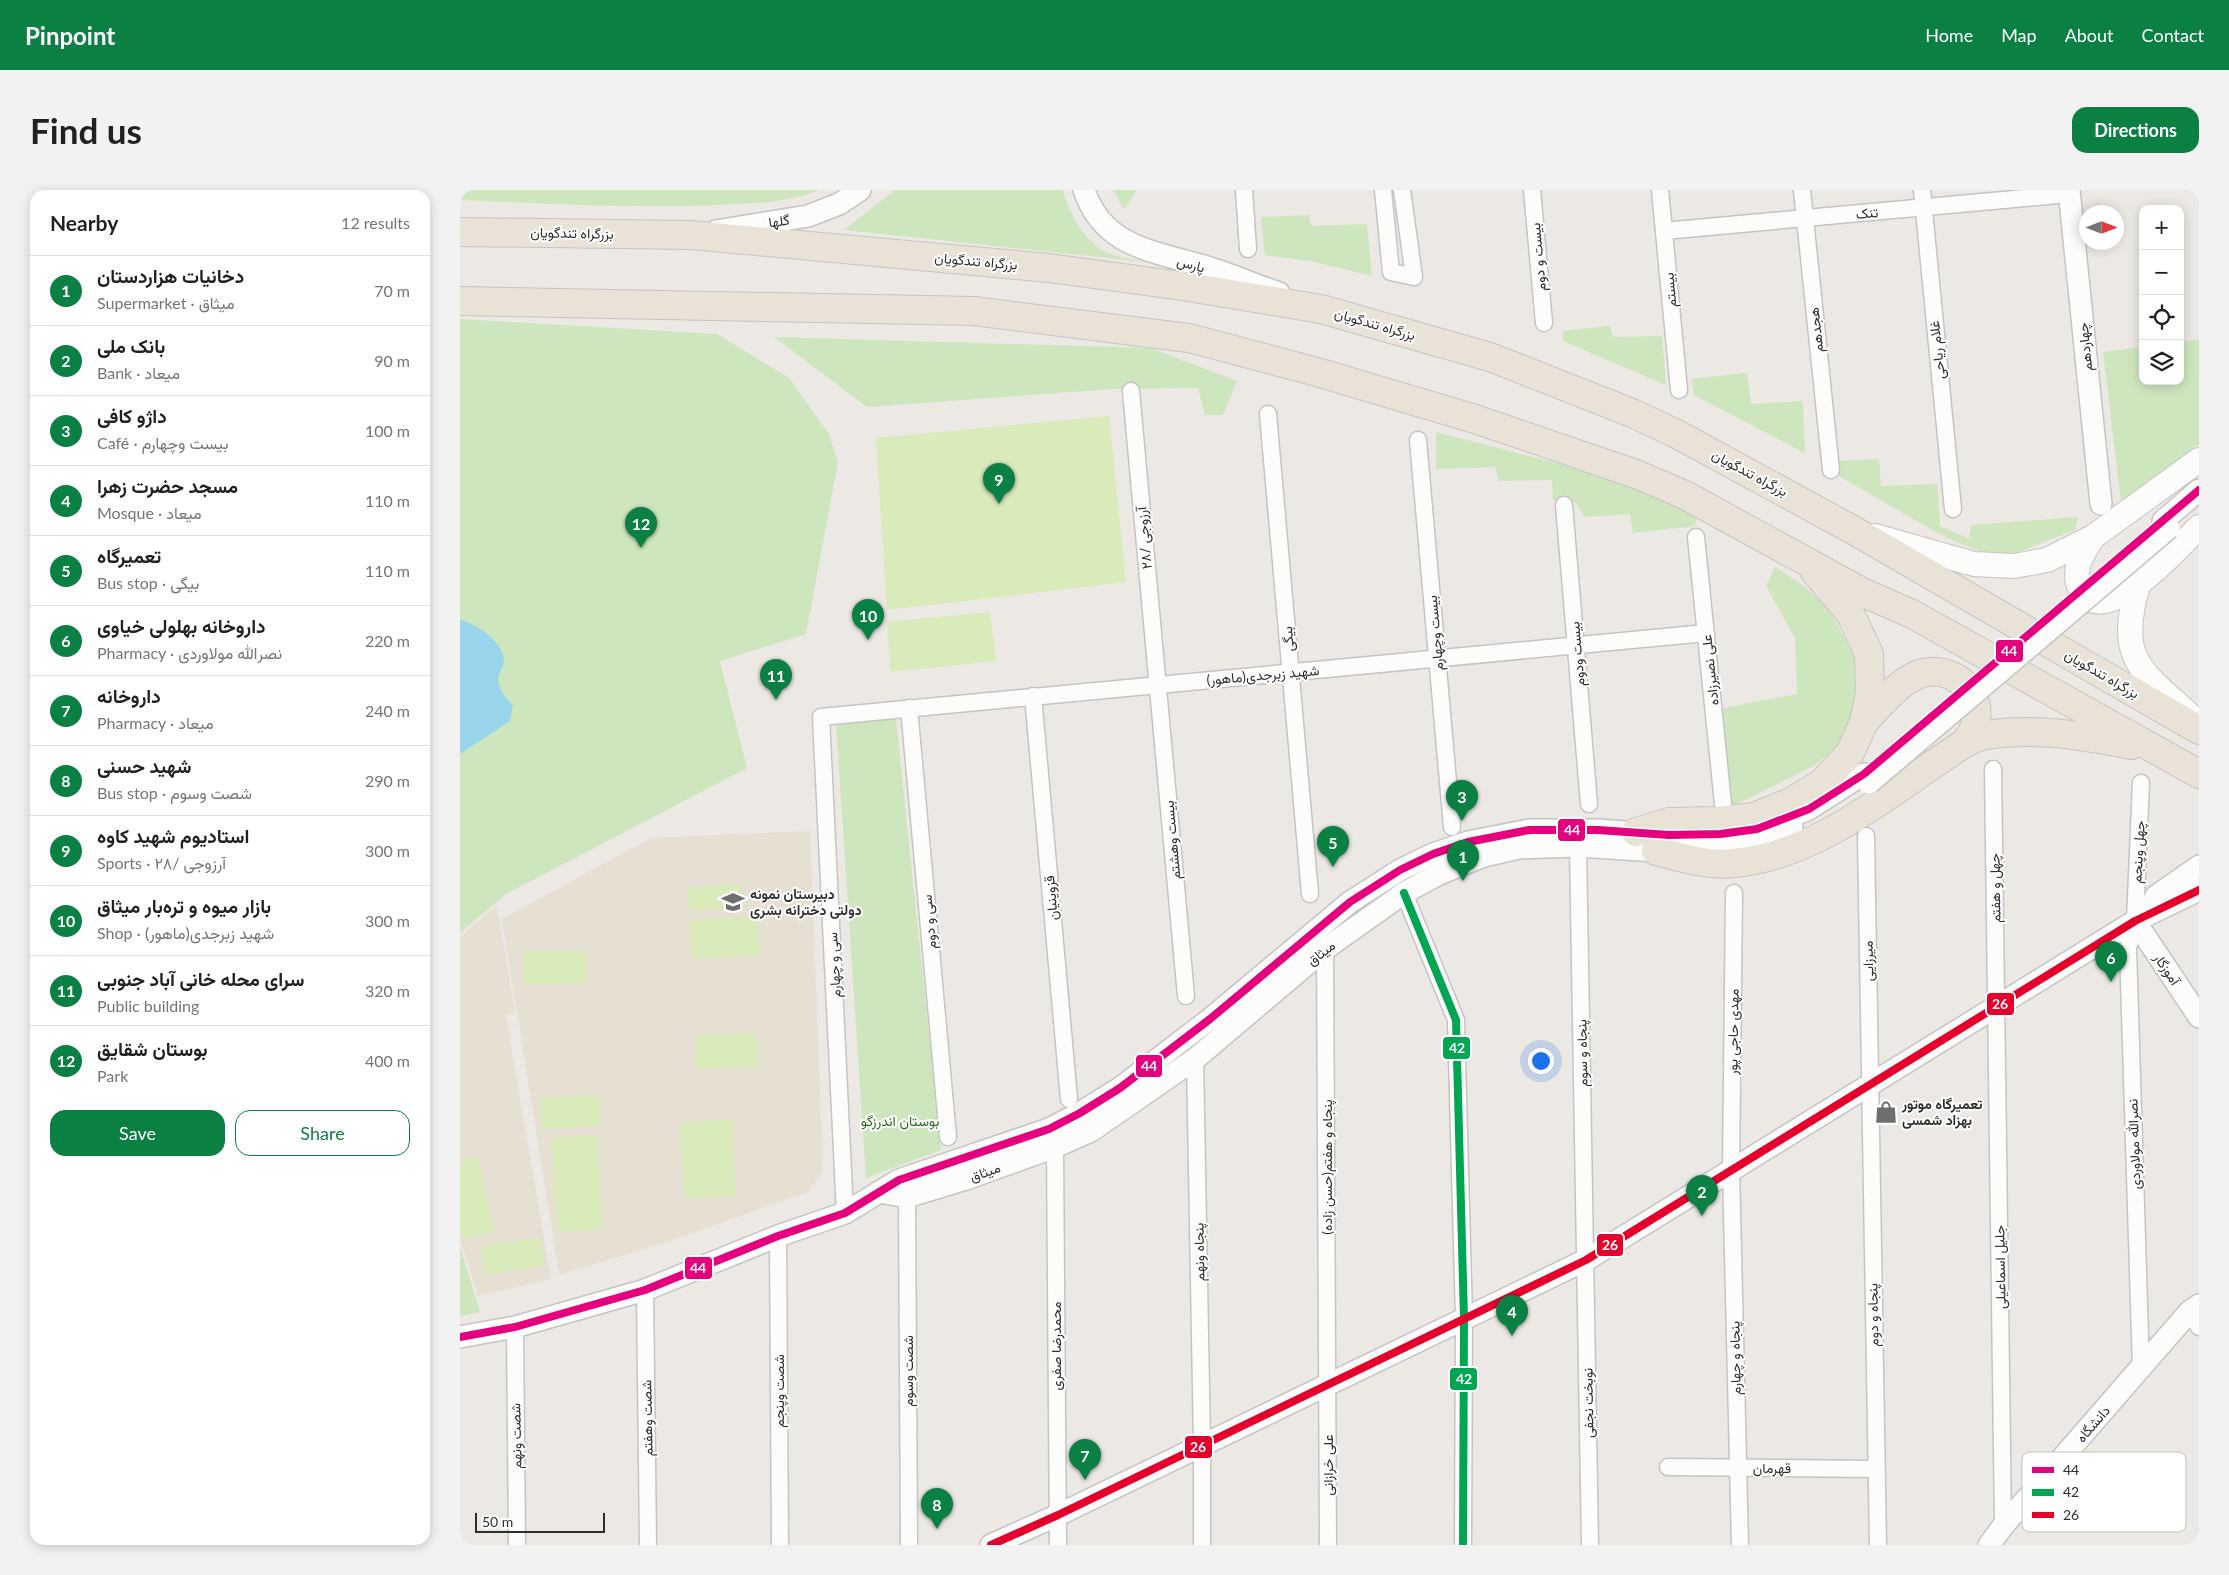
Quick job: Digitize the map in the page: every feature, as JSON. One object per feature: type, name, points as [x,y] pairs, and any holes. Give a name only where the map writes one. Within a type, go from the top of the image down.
[{"type":"highway","name":"بزرگراه تندگویان","points":[[460,232],[691,235],[1049,268],[1182,286],[1322,309],[1490,358],[1632,413],[1734,464],[1853,530],[2199,730]]},
{"type":"highway","points":[[460,302],[974,312],[1188,338],[1316,372],[1475,419],[1636,474],[1686,496],[1862,592],[1912,614],[2199,774]]},
{"type":"highway","points":[[1636,832],[1669,822],[1754,818],[1791,802],[1822,783],[1850,753],[1864,722],[1870,692],[1869,654],[1850,613],[1806,562]]},
{"type":"highway","points":[[1864,722],[1885,699],[1908,681],[1920,674],[1934,671],[1948,674],[1965,685],[1976,704],[1977,718],[1973,731],[1966,743]]},
{"type":"highway","points":[[1656,851],[1695,862],[1734,864],[1782,854],[1823,836],[1966,743],[1985,735],[2013,733],[2051,734],[2099,738],[2152,749]]},
{"type":"main road","points":[[1853,530],[1974,564],[2014,566],[2048,560],[2093,536],[2199,460]]},
{"type":"main road","points":[[2093,536],[2081,556],[2077,572],[2079,586],[2086,596],[2098,601],[2108,601],[2121,596],[2138,585],[2199,527]]},
{"type":"main road","points":[[2138,585],[2130,612],[2129,636],[2133,656],[2148,676],[2199,724]]},
{"type":"street","name":"گلها","points":[[691,235],[808,216],[839,204],[860,190]]},
{"type":"street","name":"پارس","points":[[1084,190],[1088,201],[1110,232],[1128,243],[1160,255],[1197,264],[1322,309]]},
{"type":"street","points":[[1244,190],[1248,249]]},
{"type":"street","points":[[1383,190],[1391,272],[1414,277],[1402,190]]},
{"type":"street","name":"بیست و دوم","points":[[1532,190],[1544,323]]},
{"type":"street","name":"بیستم","points":[[1660,190],[1679,390]]},
{"type":"street","name":"هجدهم","points":[[1802,190],[1830,470]]},
{"type":"street","name":"غلام ریاحی","points":[[1922,190],[1953,509]]},
{"type":"street","name":"تنک","points":[[1664,231],[2069,192]]},
{"type":"street","name":"چهاردهم","points":[[2069,192],[2101,504]]},
{"type":"street","name":"آرزوجی /۲۸","points":[[1131,391],[1158,685]]},
{"type":"street","name":"بیگی","points":[[1268,414],[1310,894]]},
{"type":"street","name":"بیست وچهارم","points":[[1418,440],[1452,827]]},
{"type":"street","points":[[1772,830],[1864,774],[2199,490]]},
{"type":"street","points":[[1772,830],[1813,818],[1869,783],[2199,502]]},
{"type":"street","name":"بیست ودوم","points":[[1564,505],[1589,804]]},
{"type":"street","name":"علی نصیرزاده","points":[[1696,537],[1723,804]]},
{"type":"street","name":"شهید زبرجدی(ماهور)","points":[[821,717],[1706,632]]},
{"type":"street","name":"بیست وهشتم","points":[[1158,685],[1186,996]]},
{"type":"street","name":"قزوینیان","points":[[1032,696],[1069,1099]]},
{"type":"street","name":"سی و دوم","points":[[909,708],[948,1137]]},
{"type":"street","name":"سی و چهارم","points":[[821,717],[845,1213]]},
{"type":"street","name":"چهل و هفتم","points":[[1994,769],[1996,1007]]},
{"type":"street","name":"چهل وپنجم","points":[[2141,783],[2141,918]]},
{"type":"street","name":"میثاق","points":[[907,1197],[966,1179],[1052,1138],[1080,1113],[1120,1088],[1210,1019],[1350,902],[1400,870],[1433,854],[1468,842],[1529,830],[1598,830],[1669,835],[1772,830]]},
{"type":"street","name":"میثاق","points":[[460,1337],[514,1326],[645,1290],[778,1236],[845,1213],[899,1180],[1052,1138],[1091,1131],[1195,1059],[1325,949],[1404,893],[1439,874],[1484,856],[1519,848],[1578,846],[1656,851],[1703,848],[1772,830]]},
{"type":"street","name":"میرزایی","points":[[1866,836],[1869,1086]]},
{"type":"street","name":"پنجاه و سوم","points":[[1578,846],[1586,1260]]},
{"type":"street","points":[[2141,918],[2156,896],[2199,866]]},
{"type":"street","points":[[991,1545],[1058,1515],[1586,1260],[2141,918],[2166,908],[2199,890]]},
{"type":"street","points":[[1404,893],[1456,1020],[1464,1320],[1463,1545]]},
{"type":"street","name":"مهدی حاجی پور","points":[[1731,1170],[1734,893]]},
{"type":"street","name":"آموزگار","points":[[2141,918],[2199,1017]]},
{"type":"street","name":"نصرالله مولاوردی","points":[[2141,918],[2128,948],[2141,1368]]},
{"type":"street","name":"(حسن زاده)پنجاه و هفتم","points":[[1325,949],[1329,1385]]},
{"type":"street","name":"جلیل اسماعیلی","points":[[1996,1007],[2003,1526]]},
{"type":"street","name":"پنجاه ونهم","points":[[1195,1059],[1202,1545]]},
{"type":"street","name":"پنجاه و دوم","points":[[1869,1086],[1878,1545]]},
{"type":"street","name":"محمدرضا صفری","points":[[1052,1138],[1058,1545]]},
{"type":"street","name":"پنجاه و چهارم","points":[[1731,1170],[1740,1545]]},
{"type":"street","points":[[879,1192],[907,1197]]},
{"type":"street","name":"شصت وسوم","points":[[907,1197],[909,1545]]},
{"type":"street","name":"شصت وپنجم","points":[[778,1236],[780,1545]]},
{"type":"street","name":"نوبخت نجفی","points":[[1586,1260],[1590,1545]]},
{"type":"street","name":"شصت وهفتم","points":[[645,1290],[648,1545]]},
{"type":"street","name":"دانشگاه","points":[[2068,1452],[2141,1368],[2196,1314]]},
{"type":"street","name":"شصت ونهم","points":[[514,1326],[517,1545]]},
{"type":"street","name":"علی خرازانی","points":[[1328,1545],[1329,1385]]},
{"type":"street","name":"قهرمان","points":[[1668,1467],[1876,1469]]},
{"type":"street","name":"دانشگاه","points":[[1989,1545],[2022,1504]]},
{"type":"shaded area","points":[[810,831],[823,1171],[808,1192],[667,1242],[559,1275],[502,919],[651,838]]},
{"type":"shaded area","points":[[497,905],[515,1013],[506,1015],[551,1279],[478,1296],[460,1239],[460,937]]},
{"type":"green space","points":[[460,190],[820,190],[795,198],[770,202],[654,206],[460,200]]},
{"type":"green space","points":[[895,190],[1063,190],[1073,216],[1083,232],[1089,240],[1104,251],[1134,260],[1192,267],[844,230]]},
{"type":"green space","points":[[1113,190],[1137,190],[1124,209]]},
{"type":"green space","points":[[1309,215],[1311,226],[1367,224],[1372,276],[1310,261],[1265,255],[1261,217]]},
{"type":"green space","points":[[460,319],[717,334],[789,378],[829,434],[838,462],[806,634],[720,661],[747,768],[506,894],[460,933]]},
{"type":"green space","points":[[1610,326],[1613,337],[1662,336],[1666,385],[1563,341],[1563,331]]},
{"type":"green space","points":[[774,337],[1150,348],[1237,381],[1223,415],[1205,415],[1198,388],[1112,389],[867,407]]},
{"type":"green space","points":[[2199,339],[2199,444],[2121,502],[2103,352],[2139,348],[2139,385],[2184,385],[2184,341]]},
{"type":"green space","points":[[1747,373],[1751,404],[1803,401],[1805,453],[1694,395],[1691,379]]},
{"type":"green space","points":[[1109,416],[1126,582],[887,610],[876,438]]},
{"type":"green space","points":[[1436,432],[1614,478],[1697,512],[1695,526],[1633,533],[1630,514],[1585,517],[1574,501],[1553,500],[1552,480],[1499,481],[1495,467],[1436,469]]},
{"type":"green space","points":[[1879,459],[1881,486],[1937,484],[1940,526],[1969,539],[1971,525],[2078,517],[2075,530],[2016,553],[1984,553],[1943,536],[1837,475],[1837,461]]},
{"type":"green space","points":[[1775,567],[1804,586],[1828,608],[1856,659],[1858,704],[1843,742],[1815,765],[1731,807],[1723,708],[1797,694],[1795,638],[1766,586]]},
{"type":"green space","points":[[990,612],[996,661],[890,672],[887,622]]},
{"type":"green space","name":"بوستان اندرزگو","points":[[896,719],[941,1150],[866,1178],[836,724]]},
{"type":"green space","points":[[740,885],[741,908],[689,910],[688,887]]},
{"type":"green space","points":[[757,916],[759,955],[692,959],[690,920]]},
{"type":"green space","points":[[523,951],[586,951],[586,983],[523,984]]},
{"type":"green space","points":[[756,1033],[757,1067],[697,1069],[696,1035]]},
{"type":"green space","points":[[599,1095],[601,1126],[541,1129],[539,1098]]},
{"type":"green space","points":[[732,1120],[735,1196],[684,1198],[680,1122]]},
{"type":"green space","points":[[596,1135],[603,1229],[558,1232],[551,1138]]},
{"type":"green space","points":[[478,1157],[494,1232],[460,1239],[460,1161]]},
{"type":"green space","points":[[540,1237],[544,1265],[486,1275],[481,1247]]},
{"type":"green space","points":[[460,1247],[480,1312],[460,1316]]},
{"type":"water","points":[[460,620],[488,634],[503,653],[504,660],[498,679],[504,695],[513,705],[510,721],[460,754]]},
{"type":"transit line","name":"44","points":[[460,1337],[515,1327],[645,1290],[778,1236],[845,1213],[899,1180],[1049,1129],[1080,1113],[1120,1088],[1210,1019],[1350,902],[1400,870],[1433,854],[1468,842],[1529,830],[1598,830],[1669,835],[1720,834],[1757,829],[1809,809],[1864,774],[2199,490]]},
{"type":"transit line","name":"26","points":[[991,1545],[1058,1515],[1586,1260],[2135,921],[2199,890]]},
{"type":"transit line","name":"42","points":[[1404,893],[1456,1020],[1464,1319],[1463,1545]]},
{"type":"place","name":"استادیوم شهید کاوه","points":[[999,504]]},
{"type":"place","name":"بوستان شقایق","points":[[641,548]]},
{"type":"place","name":"بازار میوه و تره‌بار میثاق","points":[[868,640]]},
{"type":"place","name":"سرای محله خانی آباد جنوبی","points":[[776,700]]},
{"type":"place","name":"داژو کافی","points":[[1462,821]]},
{"type":"place","name":"تعمیرگاه","points":[[1333,867]]},
{"type":"place","name":"دخانیات هزاردستان","points":[[1463,881]]},
{"type":"place","name":"دبیرستان نمونه دولتی دخترانه بشری","points":[[733,902]]},
{"type":"place","name":"داروخانه بهلولی خیاوی","points":[[2111,982]]},
{"type":"place","name":"تعمیرگاه موتور بهزاد شمسی","points":[[1886,1112]]},
{"type":"place","name":"بانک ملی","points":[[1702,1216]]},
{"type":"place","name":"مسجد حضرت زهرا","points":[[1512,1336]]},
{"type":"place","name":"داروخانه","points":[[1085,1480]]},
{"type":"place","name":"شهید حسنی","points":[[937,1529]]}]
